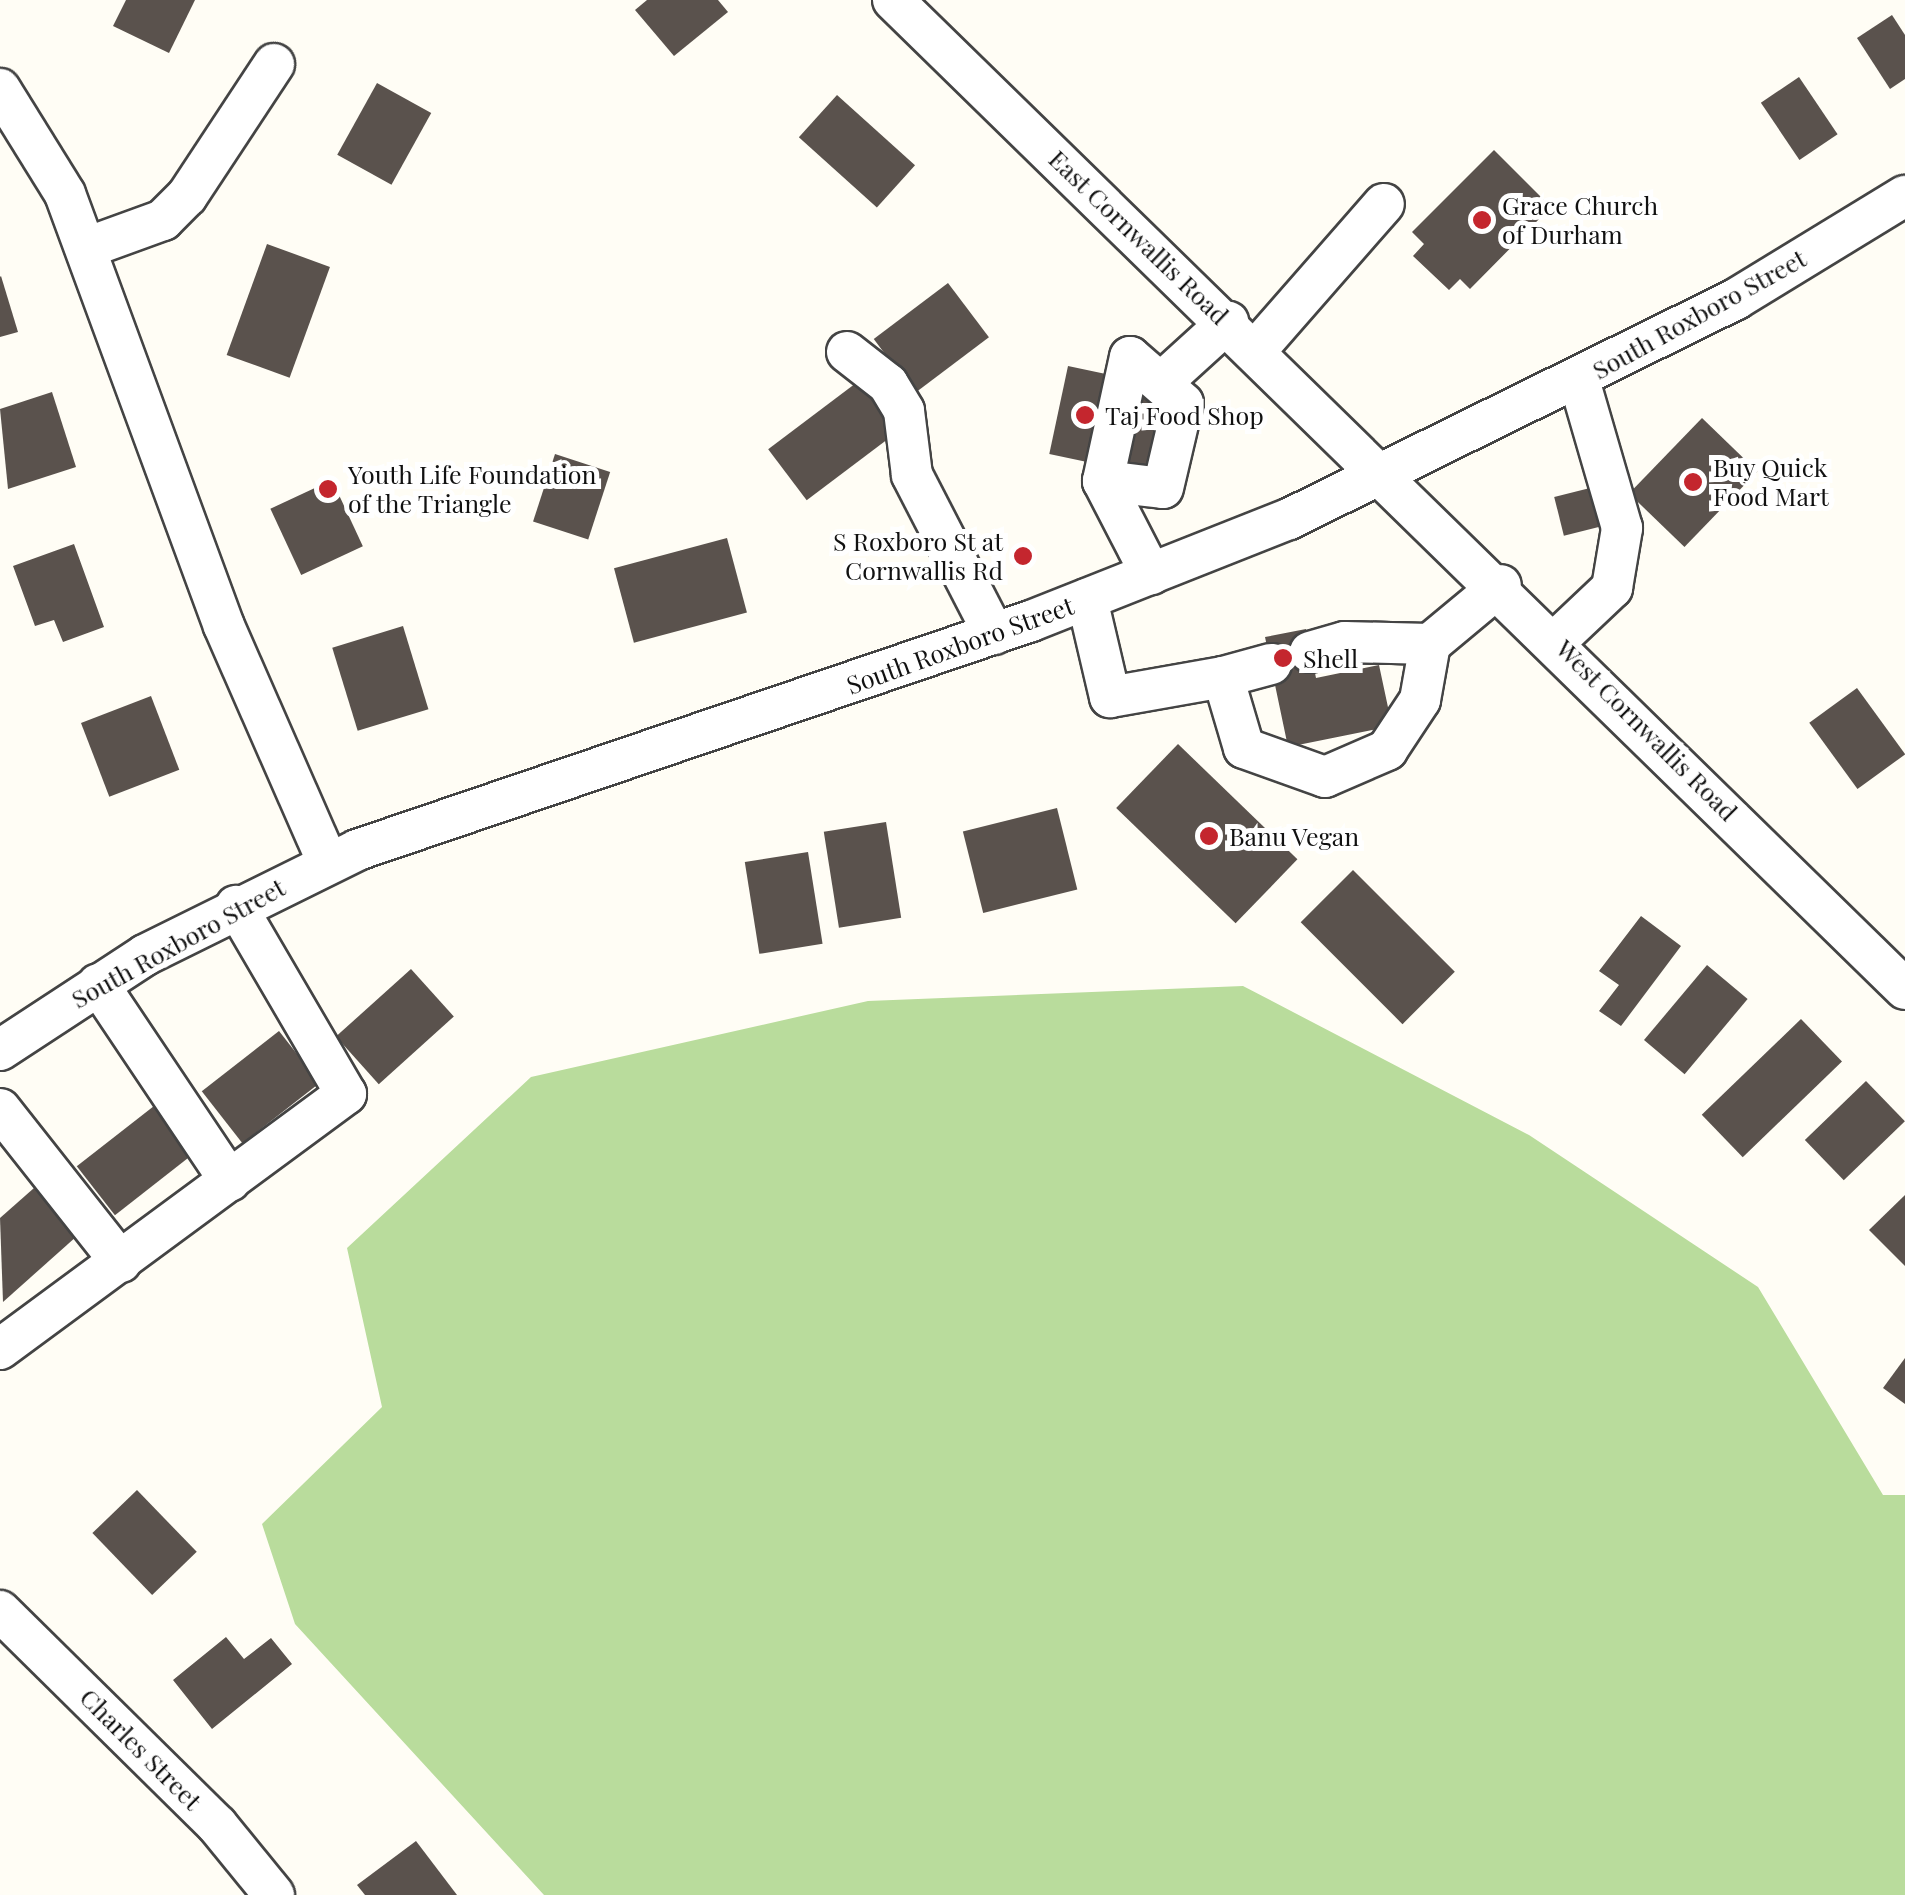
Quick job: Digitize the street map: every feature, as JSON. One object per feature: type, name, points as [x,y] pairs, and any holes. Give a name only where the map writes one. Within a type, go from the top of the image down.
[{"type":"street","name":"East Cornwallis Road","points":[[893,0],[1386,474]]},
{"type":"street","points":[[86,248],[175,208],[274,64]]},
{"type":"street","points":[[0,89],[44,149],[86,248],[224,626],[328,863]]},
{"type":"street","name":"South Roxboro Street","points":[[0,1050],[98,984],[236,906],[328,863],[498,795],[994,634],[1151,574],[1386,474],[1579,380],[1905,196]]},
{"type":"street","points":[[1256,350],[1384,204]]},
{"type":"street","points":[[1160,382],[1228,322]]},
{"type":"street","points":[[847,352],[888,384],[904,411],[912,474],[994,634]]},
{"type":"street","points":[[1103,481],[1163,488],[1183,403],[1130,357],[1103,481],[1151,574]]},
{"type":"street","points":[[1556,640],[1612,588],[1622,528],[1579,380]]},
{"type":"street","name":"West Cornwallis Road","points":[[1386,474],[1905,989]]},
{"type":"street","points":[[1310,652],[1345,642],[1430,644],[1501,586]]},
{"type":"street","points":[[1086,599],[1110,697],[1223,677],[1271,664]]},
{"type":"street","points":[[1223,677],[1244,748],[1326,777],[1387,750],[1420,700],[1430,644]]},
{"type":"street","points":[[1,1345],[121,1262],[346,1094],[236,906]]},
{"type":"street","points":[[98,984],[230,1182]]},
{"type":"street","points":[[0,1108],[121,1262]]},
{"type":"street","name":"Charles Street","points":[[0,1610],[217,1825],[274,1895]]},
{"type":"green space","points":[[1243,986],[1529,1135],[1758,1287],[1883,1495],[1905,1495],[1905,1895],[544,1895],[295,1624],[262,1524],[382,1407],[347,1248],[531,1077],[868,1001]]},
{"type":"building","points":[[126,0],[195,0],[169,53],[113,26]]},
{"type":"building","points":[[647,0],[718,0],[728,12],[674,56],[635,10]]},
{"type":"building","points":[[1892,15],[1905,35],[1905,79],[1890,89],[1857,38]]},
{"type":"building","points":[[1799,77],[1838,134],[1799,160],[1761,103]]},
{"type":"building","points":[[377,83],[431,113],[391,185],[337,155]]},
{"type":"building","points":[[837,95],[915,165],[877,208],[799,137]]},
{"type":"building","name":"Grace Church of Durham","points":[[1494,150],[1551,207],[1470,289],[1460,279],[1449,290],[1413,256],[1424,244],[1412,232]]},
{"type":"building","points":[[267,244],[330,267],[290,378],[227,355]]},
{"type":"building","points":[[0,277],[18,332],[0,337]]},
{"type":"building","points":[[948,283],[989,337],[915,393],[874,339]]},
{"type":"building","name":"Taj Food Shop","points":[[1068,366],[1119,377],[1100,465],[1049,454]]},
{"type":"building","points":[[864,377],[903,428],[807,500],[768,449]]},
{"type":"building","points":[[1127,390],[1167,397],[1155,470],[1114,463]]},
{"type":"building","points":[[52,392],[76,467],[8,489],[0,409]]},
{"type":"building","name":"Buy Quick Food Mart","points":[[1702,418],[1757,471],[1684,547],[1629,494]]},
{"type":"building","points":[[555,454],[610,472],[588,539],[533,522]]},
{"type":"building","points":[[332,480],[363,546],[301,575],[270,509]]},
{"type":"building","points":[[1594,487],[1604,526],[1564,536],[1554,497]]},
{"type":"building","points":[[727,538],[747,612],[634,643],[614,568]]},
{"type":"building","points":[[74,544],[104,627],[63,642],[54,620],[35,626],[13,566]]},
{"type":"building","points":[[403,626],[428,709],[358,731],[332,648]]},
{"type":"building","points":[[1306,629],[1316,678],[1379,665],[1392,726],[1288,747],[1265,637]]},
{"type":"building","points":[[1857,688],[1905,754],[1857,789],[1809,723]]},
{"type":"building","points":[[151,696],[179,770],[109,797],[81,723]]},
{"type":"building","points":[[1178,744],[1297,859],[1236,923],[1116,808]]},
{"type":"building","points":[[1057,808],[1077,890],[983,913],[963,831]]},
{"type":"building","points":[[886,822],[901,918],[839,928],[824,832]]},
{"type":"building","points":[[808,852],[823,944],[759,954],[745,862]]},
{"type":"building","points":[[1353,870],[1455,972],[1402,1024],[1301,922]]},
{"type":"building","points":[[1641,916],[1681,946],[1621,1026],[1599,1011],[1619,985],[1599,971]]},
{"type":"building","points":[[1707,965],[1748,999],[1685,1074],[1644,1040]]},
{"type":"building","points":[[411,969],[454,1017],[379,1084],[336,1037]]},
{"type":"building","points":[[1801,1019],[1842,1061],[1743,1157],[1702,1115]]},
{"type":"building","points":[[279,1031],[320,1083],[242,1143],[202,1091]]},
{"type":"building","points":[[1866,1081],[1905,1121],[1844,1180],[1805,1140]]},
{"type":"building","points":[[154,1106],[192,1155],[115,1215],[77,1166]]},
{"type":"building","points":[[34,1188],[77,1236],[3,1302],[0,1218]]},
{"type":"building","points":[[1905,1195],[1905,1266],[1869,1230]]},
{"type":"building","points":[[1905,1358],[1905,1404],[1883,1388]]},
{"type":"building","points":[[137,1490],[197,1552],[152,1595],[92,1533]]},
{"type":"building","points":[[226,1637],[244,1659],[271,1638],[292,1664],[212,1729],[173,1680]]},
{"type":"building","points":[[416,1841],[457,1895],[365,1895],[357,1885]]},
{"type":"place","name":"Grace Church of Durham","points":[[1482,220]]},
{"type":"place","name":"Taj Food Shop","points":[[1085,415]]},
{"type":"place","name":"Buy Quick Food Mart","points":[[1693,482]]},
{"type":"place","name":"Youth Life Foundation of the Triangle","points":[[328,489]]},
{"type":"place","name":"S Roxboro St at Cornwallis Rd","points":[[1023,556]]},
{"type":"place","name":"Shell","points":[[1283,658]]},
{"type":"place","name":"Banu Vegan","points":[[1209,836]]}]
